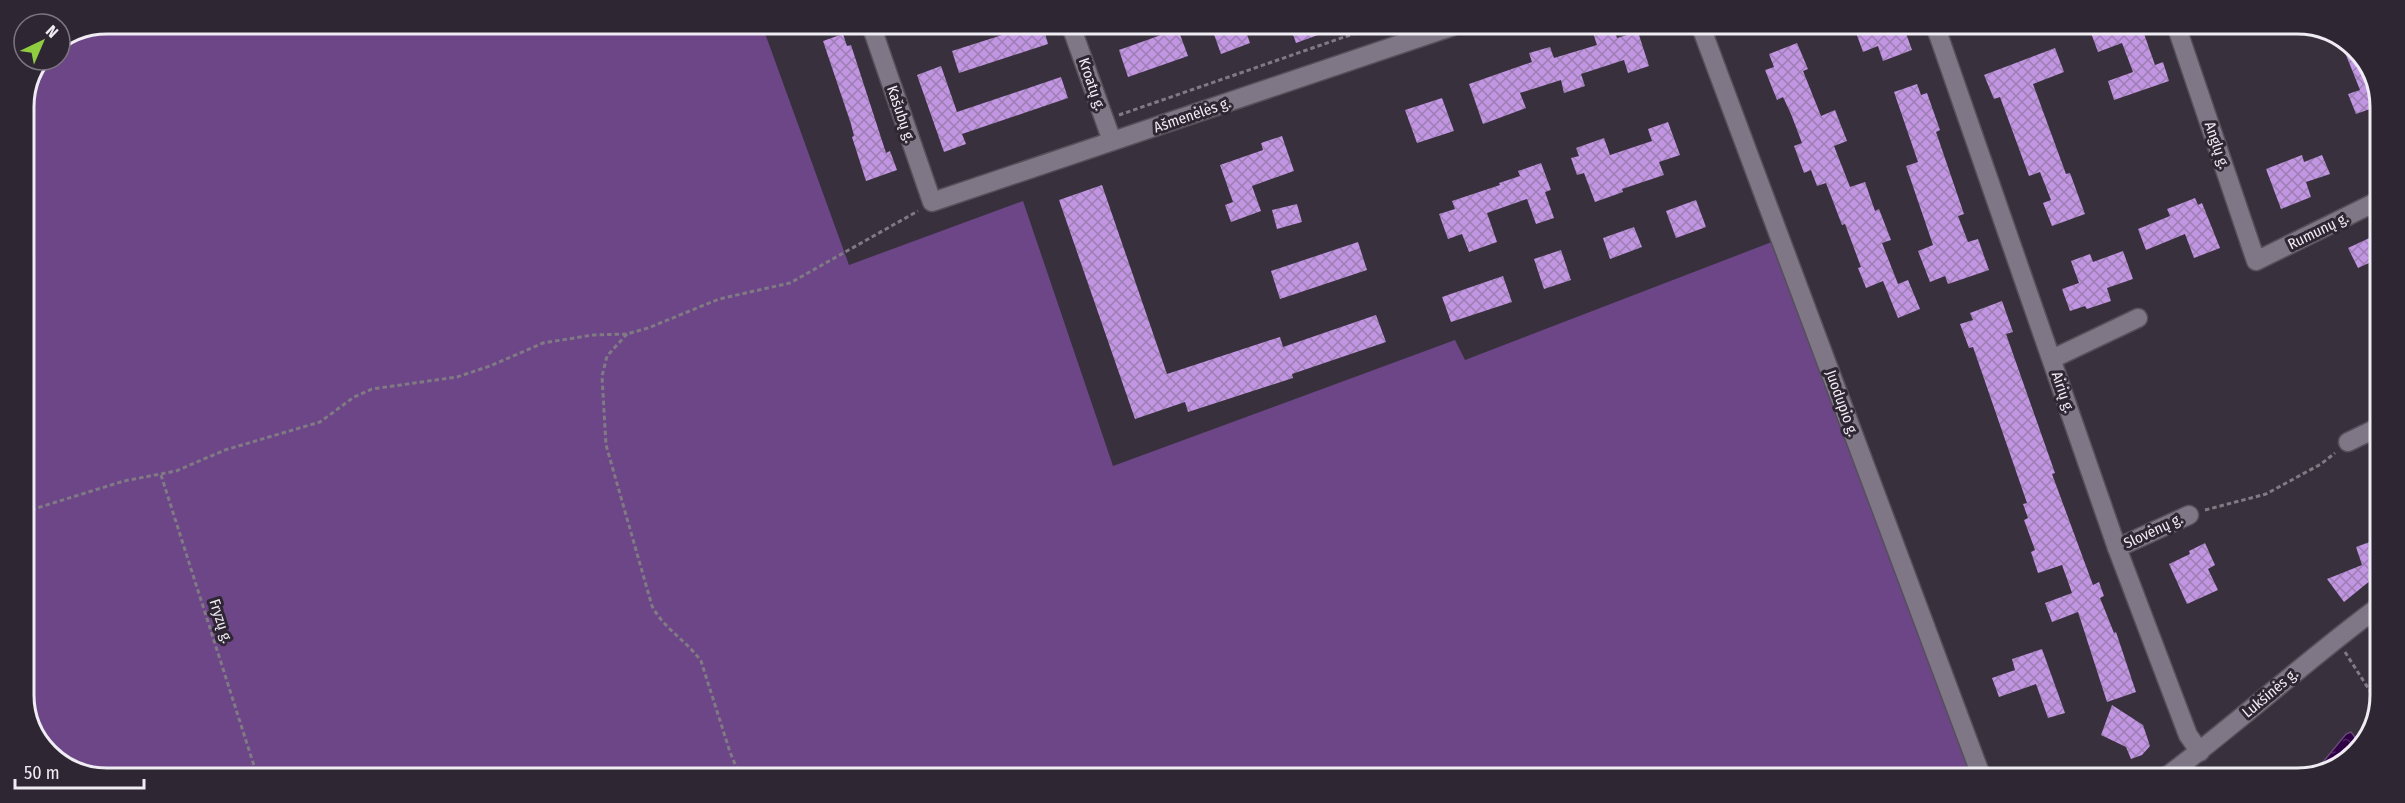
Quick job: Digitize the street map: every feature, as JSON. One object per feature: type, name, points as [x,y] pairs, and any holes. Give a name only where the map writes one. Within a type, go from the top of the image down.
[{"type":"street","name":"Kašubų g.","points":[[874,34],[932,202]]},
{"type":"street","name":"Kroatų g.","points":[[1074,34],[1112,141]]},
{"type":"street","name":"Ašmenėlės g.","points":[[932,202],[1430,34]]},
{"type":"street","name":"Juodupio g.","points":[[1704,34],[1978,768]]},
{"type":"street","name":"Airių g.","points":[[1938,34],[2117,548],[2188,735],[2200,752]]},
{"type":"street","name":"Anglų g.","points":[[2179,34],[2256,261]]},
{"type":"street","name":"Rumunų g.","points":[[2256,261],[2370,205]]},
{"type":"street","points":[[2052,358],[2138,318]]},
{"type":"street","points":[[2348,442],[2370,431]]},
{"type":"street","name":"Slovėnų g.","points":[[2117,548],[2189,514]]},
{"type":"street","name":"Lukšinės g.","points":[[2178,768],[2336,638],[2370,613]]},
{"type":"path","points":[[1104,120],[1356,34]]},
{"type":"path","points":[[35,509],[124,481],[176,471],[225,450],[320,422],[354,397],[372,389],[457,377],[490,366],[543,343],[593,335],[627,334],[648,328],[719,299],[790,283],[932,202]]},
{"type":"path","points":[[627,334],[607,356],[602,376],[606,445],[652,606],[658,618],[692,648],[701,661],[737,768]]},
{"type":"path","points":[[2189,514],[2266,494],[2321,465],[2348,442]]},
{"type":"path","name":"Fryzų g.","points":[[161,475],[255,768]]},
{"type":"path","points":[[2336,638],[2370,691]]},
{"type":"shaded area","points":[[108,34],[765,34],[849,265],[1023,201],[1113,466],[1455,340],[1465,360],[1777,240],[1971,768],[98,768],[80,763],[60,750],[47,736],[40,723],[35,700],[34,108],[40,80],[44,72],[72,72],[72,44],[80,40]]},
{"type":"water","points":[[2351,732],[2356,739],[2334,759],[2320,765],[2346,734]]},
{"type":"building","points":[[843,34],[847,46],[851,45],[886,153],[890,151],[897,170],[866,181],[852,137],[854,136],[851,124],[823,41]]},
{"type":"building","points":[[1006,34],[1045,34],[1048,44],[959,73],[952,51]]},
{"type":"building","points":[[1164,34],[1180,34],[1188,56],[1128,77],[1119,50]]},
{"type":"building","points":[[1214,34],[1247,34],[1250,43],[1221,54]]},
{"type":"building","points":[[1293,34],[1321,34],[1296,43]]},
{"type":"building","points":[[1593,34],[1616,34],[1617,38],[1639,34],[1649,66],[1628,73],[1624,60],[1581,74],[1585,86],[1564,93],[1561,80],[1520,93],[1526,108],[1483,124],[1469,84],[1532,62],[1529,53],[1550,47],[1554,58],[1597,45]]},
{"type":"building","points":[[1857,34],[1906,34],[1912,50],[1883,61],[1878,46],[1863,52]]},
{"type":"building","points":[[2091,34],[2144,34],[2155,65],[2163,62],[2169,81],[2114,100],[2108,81],[2133,72],[2122,43],[2098,52]]},
{"type":"building","points":[[1797,43],[1808,69],[1803,71],[1821,116],[1835,110],[1847,141],[1834,146],[1850,187],[1865,182],[1875,211],[1879,209],[1891,240],[1882,243],[1898,284],[1908,280],[1920,309],[1898,318],[1883,281],[1866,288],[1845,224],[1842,225],[1826,183],[1817,186],[1811,170],[1804,173],[1794,146],[1802,143],[1783,97],[1777,100],[1765,70],[1774,67],[1769,54]]},
{"type":"building","points":[[2055,48],[2064,72],[2033,84],[2066,174],[2070,173],[2085,214],[2052,226],[2043,203],[2051,200],[2040,172],[2029,176],[2000,97],[1994,99],[1984,75]]},
{"type":"building","points":[[2345,53],[2361,71],[2369,94],[2370,109],[2356,114],[2348,94],[2360,90]]},
{"type":"building","points":[[941,66],[957,112],[1061,77],[1068,98],[962,134],[966,144],[944,152],[917,75]]},
{"type":"building","points":[[1917,84],[1921,95],[1927,93],[1940,130],[1936,132],[1964,214],[1958,216],[1968,242],[1978,239],[1989,270],[1948,284],[1945,276],[1930,282],[1918,251],[1933,245],[1906,166],[1918,162],[1894,92]]},
{"type":"building","points":[[1442,98],[1454,131],[1417,143],[1405,110]]},
{"type":"building","points":[[1668,122],[1680,155],[1659,162],[1664,175],[1622,189],[1623,192],[1595,202],[1584,173],[1577,175],[1571,158],[1579,156],[1576,148],[1604,138],[1610,155],[1652,141],[1648,129]]},
{"type":"building","points":[[1282,136],[1294,171],[1252,186],[1261,211],[1231,222],[1225,205],[1233,202],[1220,165],[1263,150],[1261,143]]},
{"type":"building","points":[[2302,155],[2304,162],[2322,155],[2330,174],[2306,182],[2311,197],[2281,209],[2266,169]]},
{"type":"building","points":[[1541,163],[1551,190],[1545,192],[1554,218],[1536,224],[1527,199],[1487,213],[1497,242],[1469,252],[1462,234],[1448,239],[1439,214],[1455,209],[1452,201],[1500,185],[1499,183],[1520,176],[1518,171]]},
{"type":"building","points":[[1102,185],[1167,374],[1280,337],[1283,347],[1376,315],[1386,342],[1292,374],[1293,378],[1188,412],[1185,402],[1135,419],[1059,200]]},
{"type":"building","points":[[2195,198],[2198,205],[2202,203],[2220,248],[2194,258],[2185,234],[2146,250],[2138,229],[2170,216],[2167,209]]},
{"type":"building","points":[[1696,200],[1706,227],[1676,238],[1666,211]]},
{"type":"building","points":[[1297,204],[1302,222],[1277,229],[1272,210]]},
{"type":"building","points":[[1634,227],[1642,247],[1610,259],[1603,238]]},
{"type":"building","points":[[2370,238],[2370,263],[2358,268],[2348,248]]},
{"type":"building","points":[[1358,242],[1367,270],[1280,299],[1271,271]]},
{"type":"building","points":[[1561,250],[1571,280],[1544,289],[1534,259]]},
{"type":"building","points":[[2123,251],[2133,279],[2107,288],[2111,301],[2087,309],[2085,306],[2070,311],[2062,289],[2079,283],[2071,261],[2090,254],[2093,262]]},
{"type":"building","points":[[1503,276],[1512,302],[1451,322],[1442,297]]},
{"type":"building","points":[[2002,301],[2013,332],[2006,334],[2055,473],[2052,474],[2093,585],[2099,582],[2104,596],[2100,598],[2114,633],[2116,632],[2136,692],[2107,702],[2078,612],[2052,622],[2045,603],[2072,593],[2062,565],[2038,573],[2031,552],[2035,550],[2024,520],[2028,518],[2023,504],[2027,503],[1973,347],[1969,348],[1960,324],[1973,320],[1970,313]]},
{"type":"building","points":[[2370,542],[2370,581],[2344,602],[2327,579],[2362,565],[2356,547]]},
{"type":"building","points":[[2205,543],[2215,565],[2208,569],[2218,590],[2187,604],[2169,564],[2190,554],[2189,551]]},
{"type":"building","points":[[2042,649],[2065,713],[2048,718],[2036,684],[1999,697],[1992,678],[2015,670],[2012,659]]},
{"type":"building","points":[[2112,705],[2143,725],[2150,746],[2142,755],[2131,759],[2126,747],[2101,735]]}]
